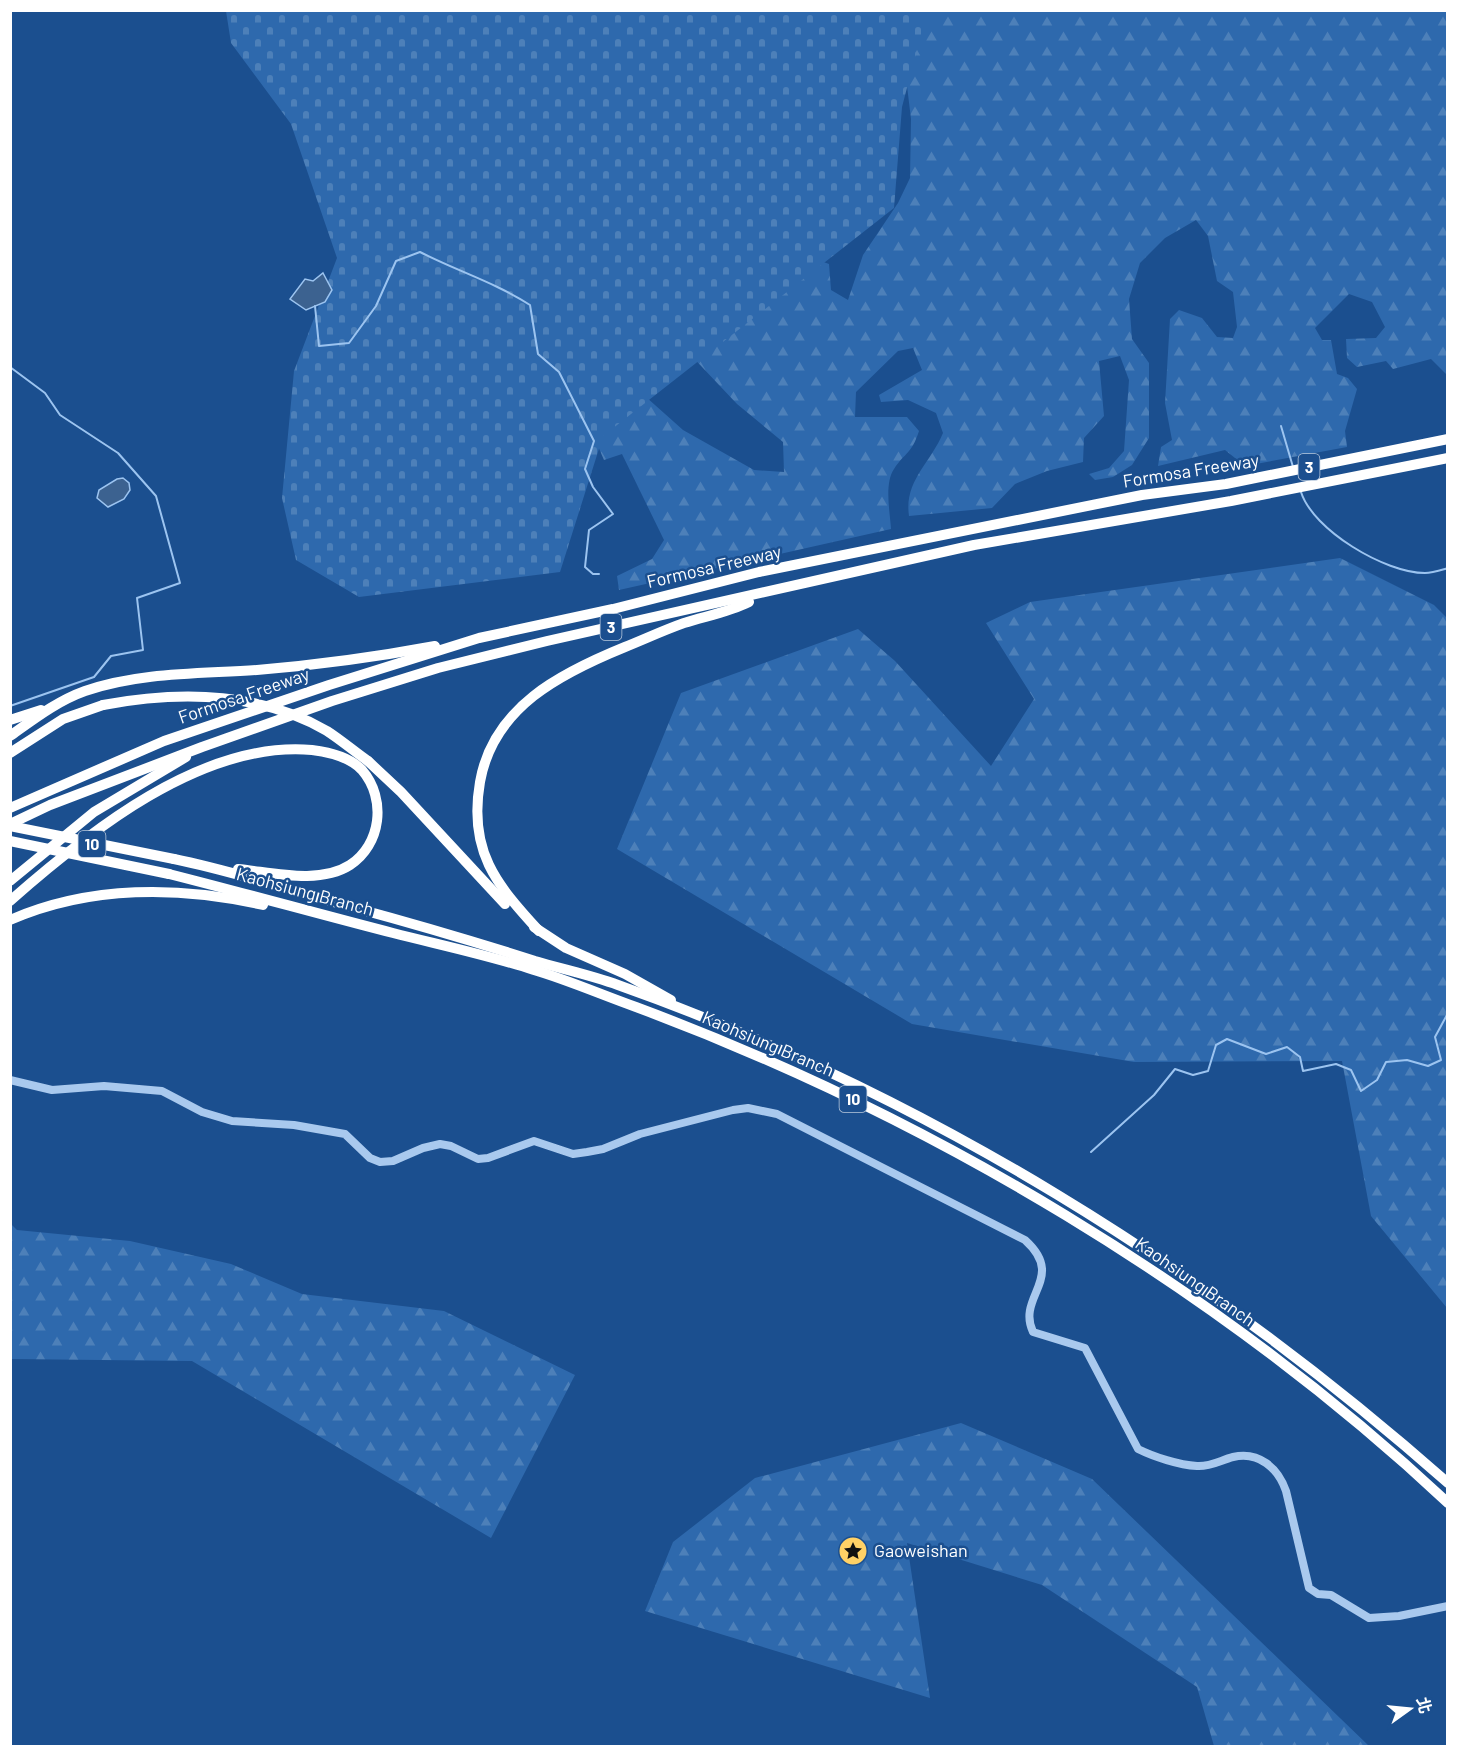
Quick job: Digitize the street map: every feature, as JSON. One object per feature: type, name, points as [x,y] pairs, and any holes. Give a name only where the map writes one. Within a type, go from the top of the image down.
[{"type":"highway","name":"Formosa Freeway","points":[[10,808],[164,741],[328,685],[479,638],[614,609],[779,568],[1142,495],[1226,484],[1448,439]]},
{"type":"highway","name":"Formosa Freeway","points":[[10,825],[50,805],[202,747],[332,701],[438,668],[547,641],[974,545],[1231,501],[1448,458]]},
{"type":"highway","points":[[539,931],[502,891],[482,847],[477,825],[481,776],[506,722],[543,687],[590,661],[682,624],[746,604],[764,593]]},
{"type":"highway","points":[[10,720],[50,707],[85,691],[136,679],[355,660],[479,638]]},
{"type":"highway","points":[[10,753],[63,719],[103,705],[168,695],[214,697],[251,703],[292,715],[327,732],[368,761],[401,792],[507,906],[539,931],[566,948],[625,974],[702,1018]]},
{"type":"highway","points":[[10,736],[50,707]]},
{"type":"highway","points":[[10,881],[94,812],[202,747]]},
{"type":"highway","points":[[10,901],[126,808],[156,791],[219,764],[253,755],[312,750],[352,762],[362,770],[371,784],[377,807],[378,827],[368,850],[348,866],[315,876],[210,866]]},
{"type":"highway","name":"Kaohsiung Branch","points":[[10,825],[210,866],[408,921],[616,984],[702,1018],[870,1093],[1011,1168],[1227,1306],[1360,1408],[1448,1483]]},
{"type":"highway","name":"Kaohsiung Branch","points":[[10,841],[169,874],[314,910],[534,970],[629,1005],[803,1076],[939,1144],[1072,1219],[1192,1299],[1330,1401],[1448,1503]]},
{"type":"highway","points":[[10,920],[66,902],[157,890],[251,902],[301,914],[314,910]]},
{"type":"street","points":[[10,1080],[52,1090],[104,1086],[162,1091],[202,1112],[232,1121],[294,1125],[345,1134],[370,1158],[380,1162],[393,1161],[423,1148],[440,1144],[451,1146],[478,1159],[488,1158],[534,1141],[557,1150],[580,1153],[603,1149],[640,1134],[734,1110],[748,1108],[777,1114],[1025,1240],[1040,1258],[1042,1268],[1041,1281],[1028,1314],[1033,1332],[1085,1348],[1138,1449],[1196,1466],[1219,1463],[1233,1457],[1252,1456],[1264,1460],[1282,1479],[1309,1588],[1318,1594],[1331,1595],[1369,1618],[1399,1616],[1448,1606]]},
{"type":"green space","points":[[226,11],[927,11],[902,107],[894,208],[603,436],[560,572],[359,597],[296,560],[282,498],[294,371],[337,258],[291,124],[231,43]]},
{"type":"green space","points":[[898,11],[1447,11],[1447,375],[1431,359],[1393,369],[1386,361],[1357,367],[1347,358],[1346,339],[1376,338],[1385,327],[1372,302],[1349,294],[1315,328],[1322,340],[1331,340],[1337,374],[1348,378],[1357,389],[1345,431],[1347,447],[1245,466],[1225,450],[1158,466],[1161,447],[1172,440],[1165,403],[1170,319],[1179,310],[1202,318],[1217,337],[1233,338],[1237,327],[1233,292],[1217,281],[1208,236],[1196,220],[1165,238],[1140,263],[1129,299],[1132,339],[1149,363],[1149,438],[1132,465],[1113,477],[1095,480],[1089,474],[1109,468],[1124,451],[1129,380],[1120,356],[1099,361],[1104,416],[1084,438],[1083,462],[1047,471],[1015,484],[992,508],[909,516],[908,504],[914,483],[943,433],[936,413],[908,400],[881,402],[879,395],[922,370],[913,348],[898,351],[856,392],[855,417],[907,417],[919,431],[911,449],[894,469],[889,482],[891,529],[619,590],[617,576],[652,559],[664,540],[622,454],[604,460],[572,387],[609,364],[683,430],[754,470],[784,472],[783,442],[737,404],[685,349],[807,256],[829,264],[831,290],[848,300],[863,255],[898,203],[910,178],[911,119]]},
{"type":"green space","points":[[1340,558],[1434,605],[1447,618],[1447,1308],[1371,1216],[1342,1061],[1134,1062],[912,1024],[617,849],[681,693],[858,629],[895,661],[991,766],[1034,699],[986,623],[1030,602]]},
{"type":"green space","points":[[10,1223],[17,1230],[130,1241],[231,1264],[302,1294],[444,1311],[575,1375],[491,1538],[192,1361],[11,1359]]},
{"type":"green space","points":[[961,1423],[1092,1479],[1369,1746],[1214,1746],[1197,1687],[1042,1585],[907,1543],[930,1698],[645,1611],[673,1542],[755,1478]]},
{"type":"shaded area","points":[[323,273],[332,290],[325,302],[306,310],[290,299],[305,279],[313,281]]},
{"type":"shaded area","points":[[123,478],[129,483],[130,490],[124,499],[108,507],[97,498],[99,490]]},
{"type":"waterway","points":[[315,306],[319,346],[349,343],[376,306],[396,261],[420,252],[504,290],[530,305],[538,354],[559,372],[594,441],[585,469],[593,487],[613,514],[589,530],[585,567],[593,574],[599,574]]},
{"type":"waterway","points":[[10,367],[45,393],[60,415],[118,453],[156,496],[180,583],[137,598],[143,650],[111,656],[94,677],[10,706]]},
{"type":"waterway","points":[[1281,426],[1293,467]]},
{"type":"waterway","points":[[1301,492],[1308,506],[1320,521],[1352,547],[1371,557],[1390,566],[1409,571],[1428,573],[1448,568]]},
{"type":"waterway","points":[[1091,1152],[1154,1095],[1175,1069],[1193,1075],[1208,1071],[1216,1045],[1227,1039],[1266,1054],[1287,1047],[1300,1057],[1303,1071],[1336,1064],[1351,1070],[1361,1091],[1377,1080],[1386,1062],[1407,1060],[1428,1066],[1441,1060],[1435,1037],[1448,1013]]},
{"type":"place","name":"Gaoweishan","points":[[853,1551]]}]
